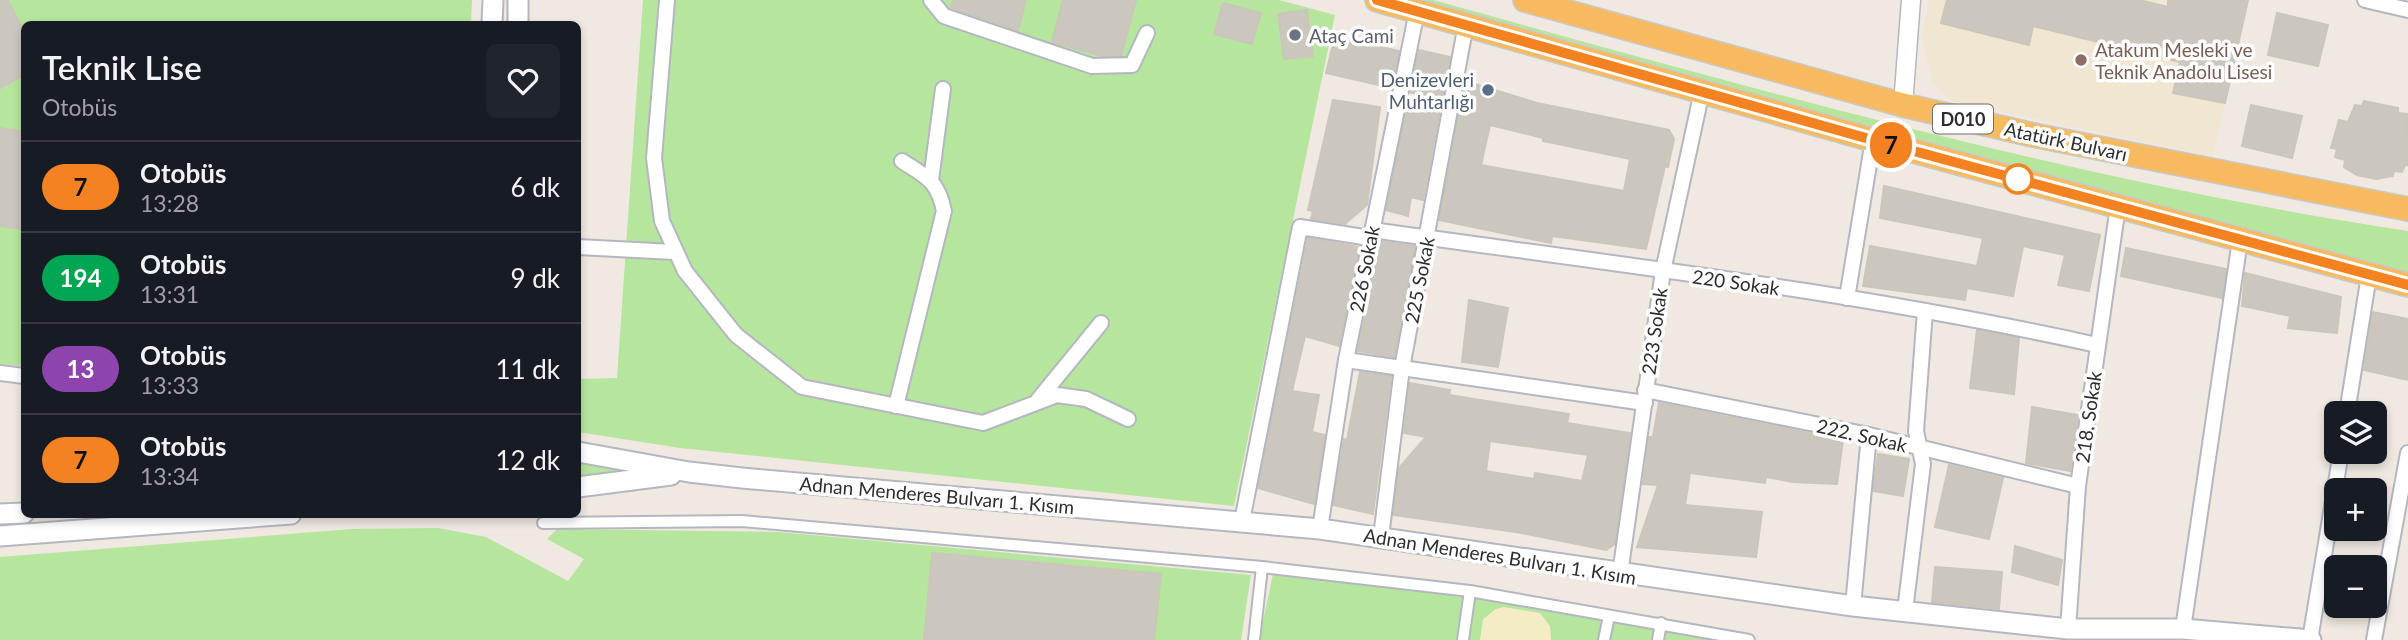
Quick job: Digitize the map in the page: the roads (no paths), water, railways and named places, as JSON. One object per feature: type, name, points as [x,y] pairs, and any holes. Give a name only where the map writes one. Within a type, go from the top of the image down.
[{"type":"highway","name":"D010","points":[[1377,0],[1873,140],[2408,285]]},
{"type":"highway","name":"Atatürk Bulvarı","points":[[1525,0],[1903,105],[2038,136],[2408,209]]},
{"type":"main road","points":[[492,21],[493,0]]},
{"type":"main road","points":[[518,0],[518,21]]},
{"type":"main road","name":"Adnan Menderes Bulvarı 1. Kısım","points":[[581,453],[689,472],[1320,529],[1853,607],[2068,629],[2183,629],[2311,640]]},
{"type":"main road","name":"Adnan Menderes Bulvarı 1. Kısım","points":[[581,487],[689,472]]},
{"type":"main road","points":[[0,514],[21,513]]},
{"type":"main road","points":[[0,536],[80,522],[186,518]]},
{"type":"street","points":[[667,0],[654,158],[662,221],[674,252],[736,335],[802,387],[983,423],[1057,395],[1086,399],[1128,419]]},
{"type":"street","points":[[931,0],[944,16],[1092,66],[1132,65],[1147,33]]},
{"type":"street","points":[[1903,105],[1911,0]]},
{"type":"street","points":[[2365,0],[2408,10]]},
{"type":"street","name":"226 Sokak","points":[[1320,529],[1346,360],[1417,10]]},
{"type":"street","name":"225 Sokak","points":[[1381,537],[1402,368],[1466,24]]},
{"type":"street","points":[[931,180],[943,89]]},
{"type":"street","name":"223 Sokak","points":[[1620,574],[1662,271],[1702,91]]},
{"type":"street","points":[[1847,298],[1873,140]]},
{"type":"street","points":[[897,406],[944,211],[940,192],[931,180],[902,161]]},
{"type":"street","name":"218. Sokak","points":[[2068,629],[2078,486],[2118,206]]},
{"type":"street","name":"220 Sokak","points":[[1242,521],[1300,227],[1427,238],[1847,298],[1925,310],[2097,345]]},
{"type":"street","points":[[2183,629],[2240,240]]},
{"type":"street","points":[[581,247],[674,252]]},
{"type":"street","points":[[2349,401],[2369,275]]},
{"type":"street","points":[[1905,611],[1923,464],[1916,431],[1925,310]]},
{"type":"street","points":[[1038,400],[1101,323]]},
{"type":"street","name":"222. Sokak","points":[[1346,360],[1645,397],[1869,435],[2078,486]]},
{"type":"street","points":[[0,373],[21,376]]},
{"type":"street","points":[[1853,607],[1869,435]]},
{"type":"street","points":[[2374,640],[2408,453]]},
{"type":"street","points":[[2311,640],[2339,464]]},
{"type":"street","points":[[543,523],[742,521],[1262,567],[1471,591],[1661,624],[1711,636],[1749,640]]},
{"type":"street","points":[[1254,640],[1262,567]]},
{"type":"street","points":[[1463,640],[1471,591]]},
{"type":"street","points":[[1604,640],[1609,616]]},
{"type":"street","points":[[1658,640],[1661,624]]},
{"type":"place","name":"Ataç Cami","points":[[1295,35]]},
{"type":"place","name":"Atakum Mesleki ve Teknik Anadolu Lisesi","points":[[2081,60]]},
{"type":"place","name":"Denizevleri Muhtarlığı","points":[[1488,90]]}]
